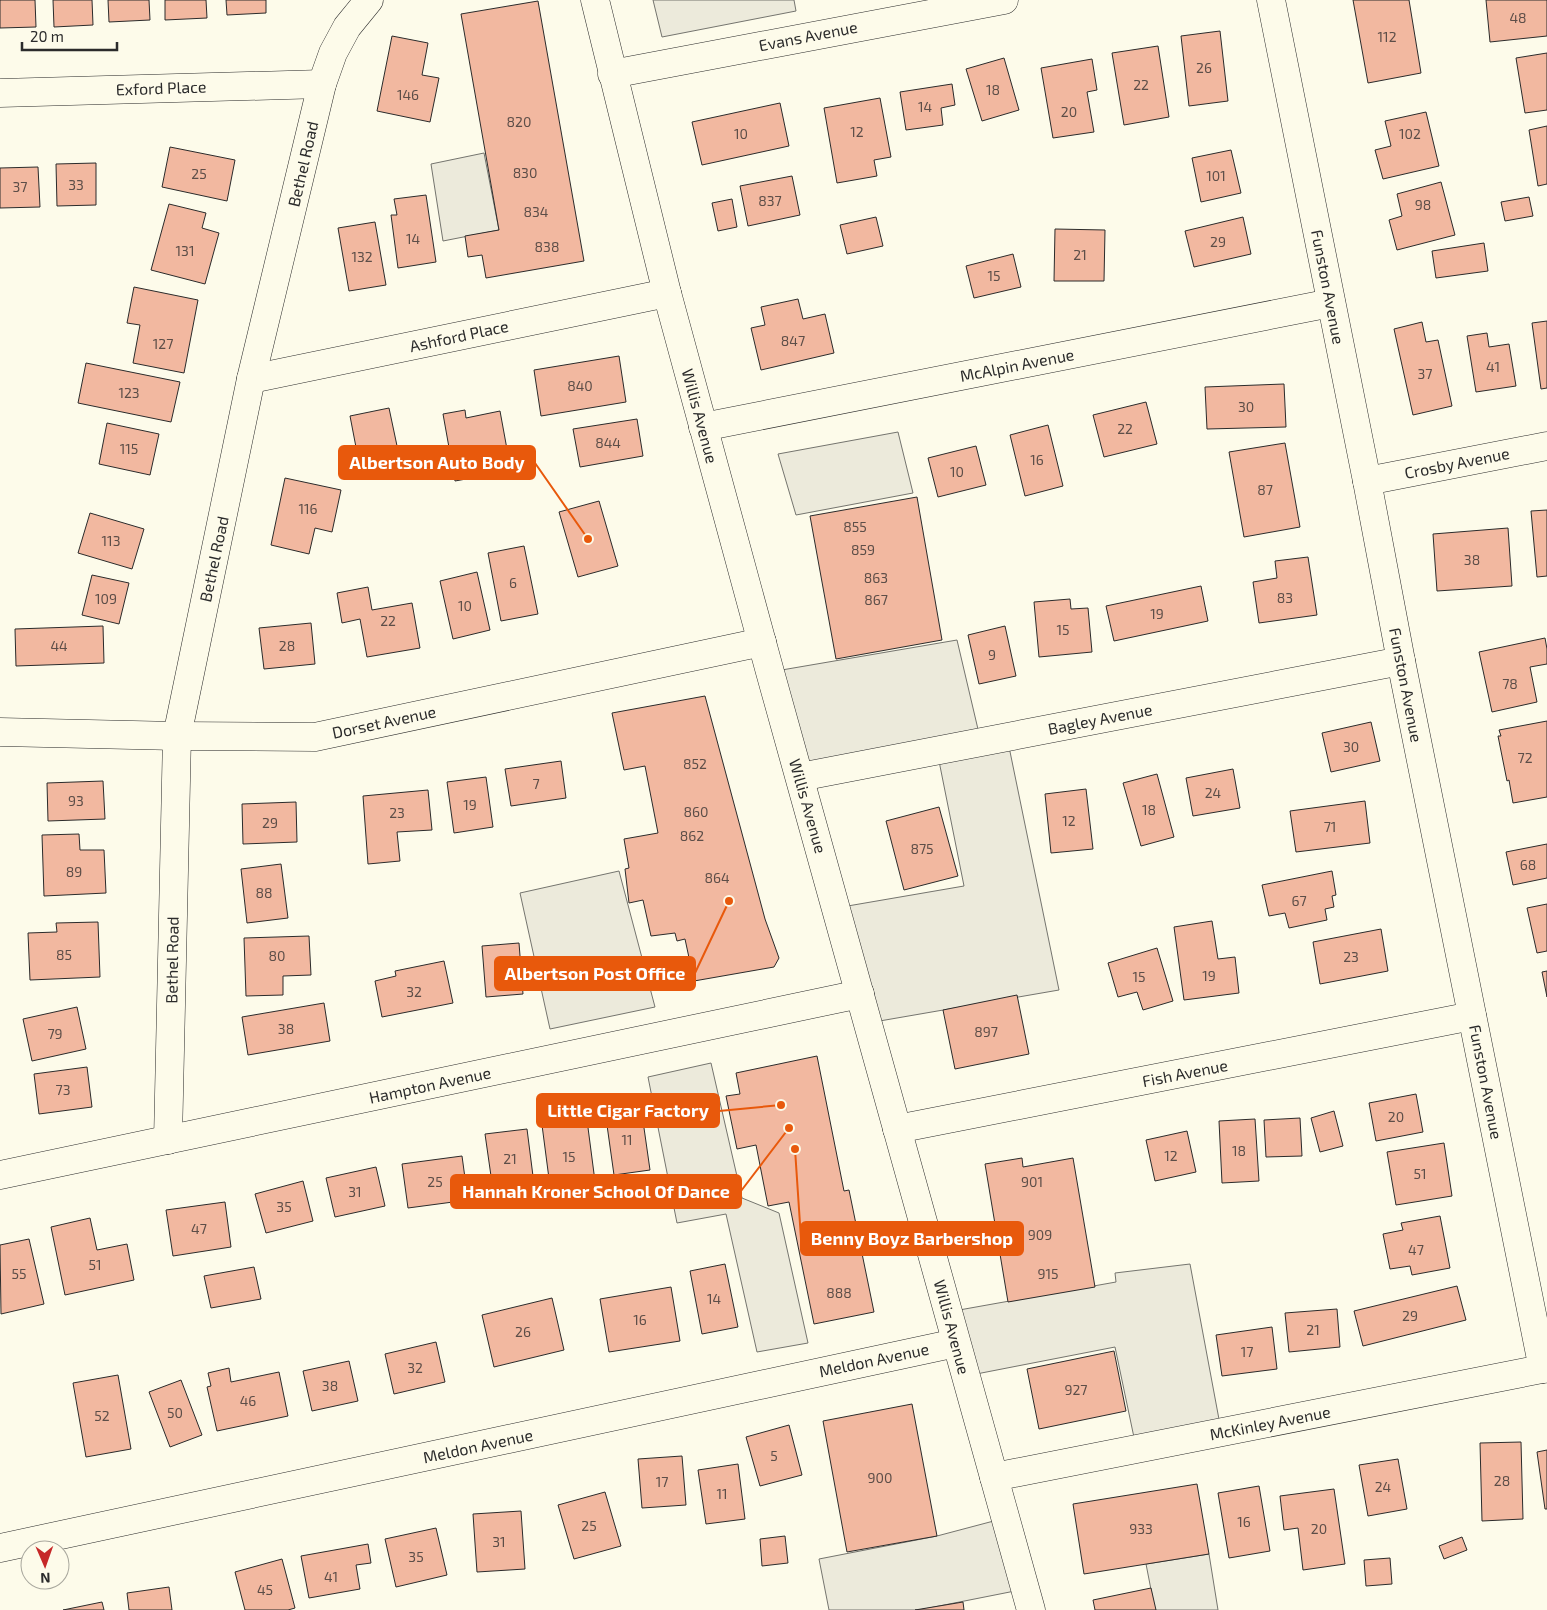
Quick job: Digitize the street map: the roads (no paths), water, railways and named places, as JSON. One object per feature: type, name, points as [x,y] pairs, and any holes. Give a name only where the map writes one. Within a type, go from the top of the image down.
[{"type":"street","name":"Bethel Road","points":[[168,1140],[177,736],[251,379],[322,84],[333,53],[346,27],[369,0]]},
{"type":"street","name":"Willis Avenue","points":[[595,0],[667,293],[703,427],[1031,1610]]},
{"type":"street","name":"Evans Avenue","points":[[612,74],[1004,0]]},
{"type":"street","name":"Funston Avenue","points":[[1271,0],[1472,1016],[1545,1368]]},
{"type":"street","name":"Exford Place","points":[[0,93],[322,84]]},
{"type":"street","name":"Ashford Place","points":[[251,379],[667,293]]},
{"type":"street","name":"McAlpin Avenue","points":[[703,427],[1331,303]]},
{"type":"street","name":"Crosby Avenue","points":[[1367,481],[1547,446]]},
{"type":"street","name":"Dorset Avenue","points":[[0,732],[315,737],[762,642]]},
{"type":"street","name":"Bagley Avenue","points":[[800,777],[1401,661]]},
{"type":"street","name":"Hampton Avenue","points":[[0,1175],[860,994]]},
{"type":"street","name":"Fish Avenue","points":[[897,1129],[1472,1016]]},
{"type":"street","name":"Meldon Avenue","points":[[0,1548],[956,1343]]},
{"type":"street","name":"McKinley Avenue","points":[[994,1478],[1545,1368]]},
{"type":"place","name":"Albertson Auto Body","points":[[588,539]]},
{"type":"place","name":"Albertson Post Office","points":[[729,901]]},
{"type":"place","name":"Little Cigar Factory","points":[[781,1105]]},
{"type":"place","name":"Hannah Kroner School Of Dance","points":[[789,1128]]},
{"type":"place","name":"Benny Boyz Barbershop","points":[[795,1149]]}]
